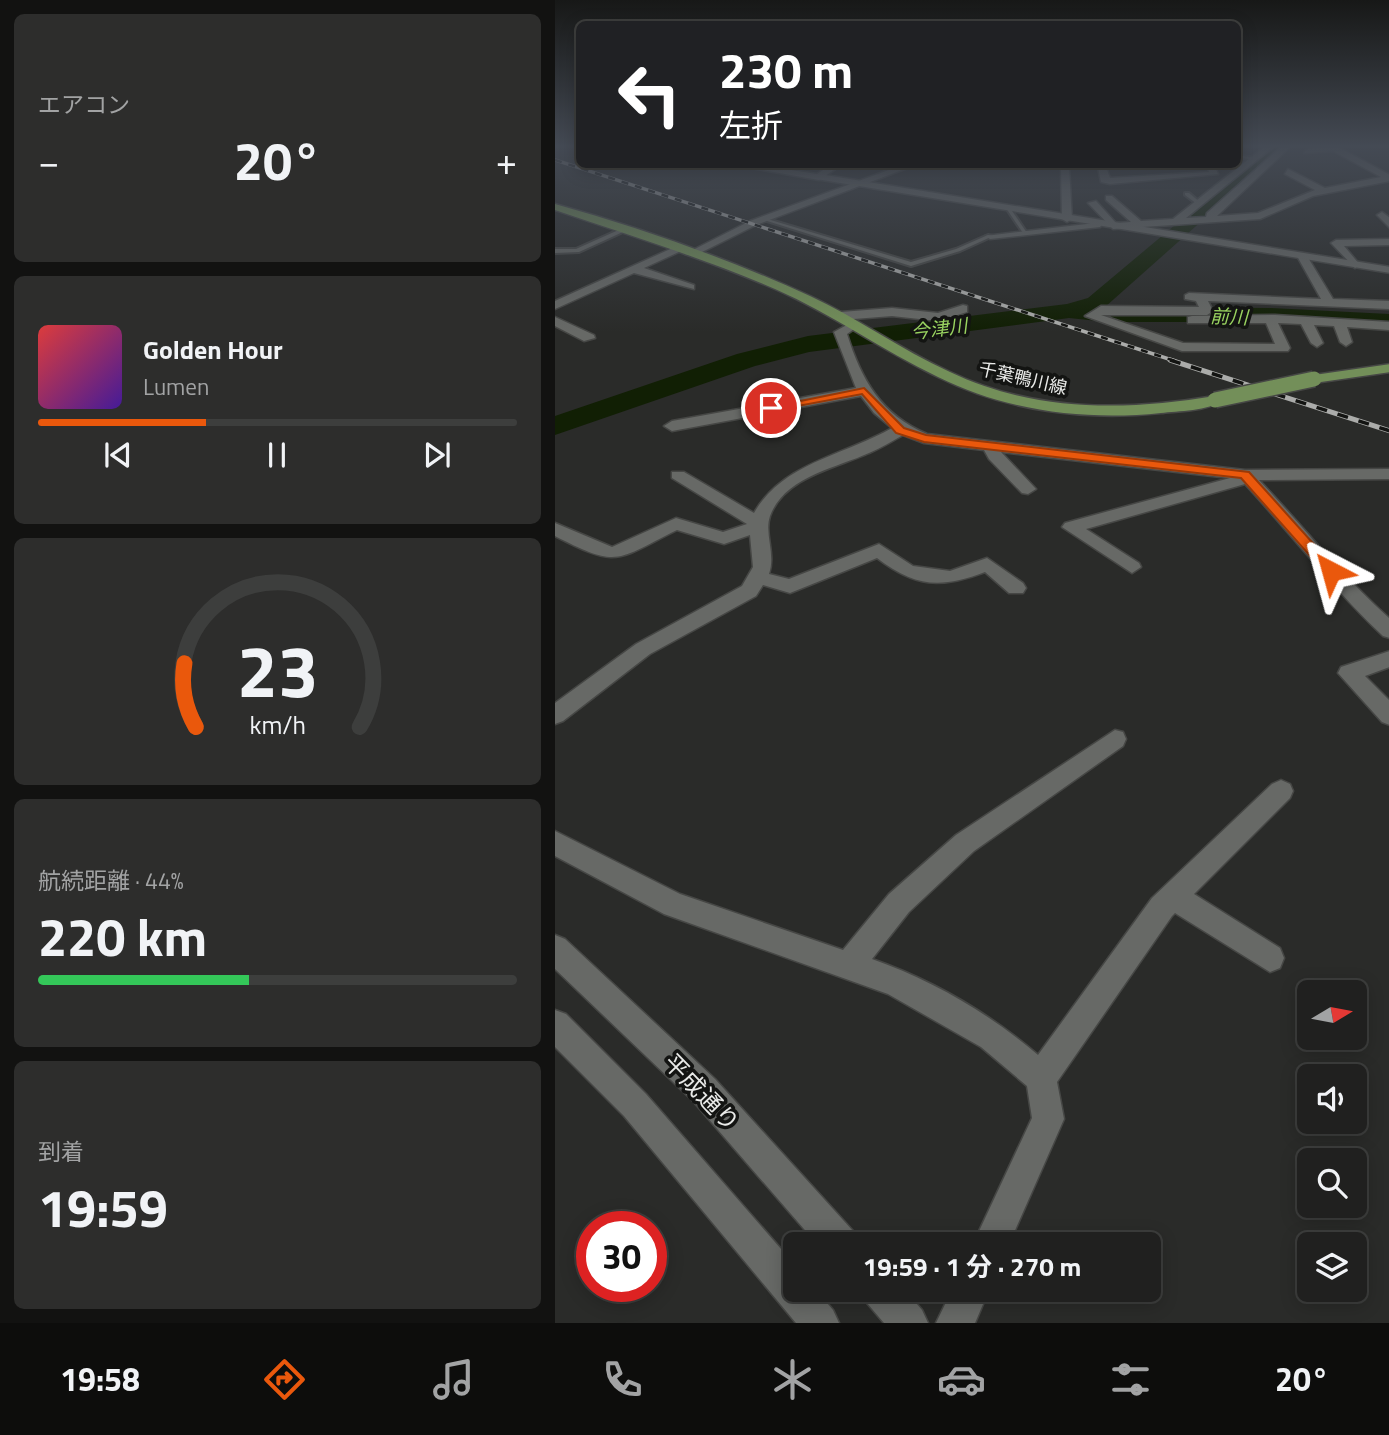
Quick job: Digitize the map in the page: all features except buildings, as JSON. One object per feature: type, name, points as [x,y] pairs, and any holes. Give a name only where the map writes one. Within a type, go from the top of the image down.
[{"type":"main road","name":"千葉鴨川線","points":[[557,209],[677,249],[825,308],[963,383],[1048,406],[1125,412],[1180,407],[1314,379],[1389,368]]},
{"type":"street","points":[[690,254],[793,209]]},
{"type":"street","points":[[1008,209],[1113,226],[1162,229],[1192,209]]},
{"type":"street","points":[[1067,209],[1067,219]]},
{"type":"street","points":[[1098,209],[1113,226]]},
{"type":"street","points":[[1121,209],[1140,225]]},
{"type":"street","points":[[1215,220],[1210,215],[1217,209]]},
{"type":"street","points":[[1174,223],[1260,216],[1274,209]]},
{"type":"street","points":[[1145,212],[1162,229]]},
{"type":"street","points":[[1382,215],[1389,225]]},
{"type":"street","points":[[990,236],[1100,224]]},
{"type":"street","points":[[1113,226],[1140,225],[1198,240],[1389,270]]},
{"type":"street","points":[[1031,231],[1046,244]]},
{"type":"street","points":[[1355,265],[1336,243],[1389,242]]},
{"type":"street","points":[[555,305],[637,270],[677,249]]},
{"type":"street","points":[[1302,256],[1328,301]]},
{"type":"street","points":[[637,270],[690,287]]},
{"type":"street","points":[[1200,297],[1207,311],[1101,310],[1091,316],[1182,347],[1283,348],[1270,319]]},
{"type":"street","points":[[1126,312],[1123,299],[1200,297],[1389,305]]},
{"type":"street","points":[[1153,298],[1161,312]]},
{"type":"street","points":[[1168,298],[1176,311]]},
{"type":"street","points":[[825,308],[850,310],[912,304]]},
{"type":"street","points":[[841,316],[891,312],[934,317],[951,316],[963,309]]},
{"type":"street","points":[[1100,320],[1270,319],[1389,326]]},
{"type":"street","points":[[555,321],[589,338]]},
{"type":"street","points":[[1306,321],[1317,343]]},
{"type":"street","points":[[1339,323],[1346,342]]},
{"type":"street","points":[[854,325],[842,339],[864,391],[900,430],[924,438],[1246,477],[1389,474]]},
{"type":"street","points":[[1371,325],[1380,342]]},
{"type":"street","points":[[672,426],[864,391]]},
{"type":"street","points":[[555,715],[643,649],[749,591],[760,578],[765,558],[762,514],[793,480],[867,448],[900,430]]},
{"type":"street","points":[[990,445],[995,456],[1028,489]]},
{"type":"street","points":[[1155,464],[1188,495]]},
{"type":"street","points":[[678,475],[761,525]]},
{"type":"street","points":[[1133,567],[1071,527],[1246,477]]},
{"type":"street","points":[[1246,477],[1302,535],[1345,589],[1389,631]]},
{"type":"street","points":[[555,529],[599,551],[614,553],[676,524],[724,538],[761,525]]},
{"type":"street","points":[[760,578],[790,586],[879,550],[908,572],[951,578],[987,564],[1016,589]]},
{"type":"street","points":[[1389,659],[1348,673],[1389,716]]},
{"type":"street","points":[[849,965],[900,903],[965,843],[1115,739]]},
{"type":"street","points":[[1041,1078],[1162,907],[1281,791]]},
{"type":"street","points":[[555,844],[674,905],[895,982],[992,1036],[1041,1078],[1048,1119],[996,1232]]},
{"type":"street","points":[[1173,896],[1270,958]]},
{"type":"street","name":"平成通り","points":[[555,949],[704,1090],[829,1232]]},
{"type":"street","points":[[555,1025],[635,1105],[820,1323]]},
{"type":"street","points":[[891,1302],[909,1323]]},
{"type":"street","points":[[955,1323],[965,1302]]},
{"type":"lane","points":[[1008,209],[1031,231]]},
{"type":"lane","points":[[766,219],[911,264],[958,250],[990,236]]},
{"type":"lane","points":[[555,251],[577,251],[623,230]]},
{"type":"waterway","name":"今津川","points":[[1069,311],[1096,303],[1205,209]]},
{"type":"waterway","name":"今津川","points":[[555,426],[746,360],[808,344],[1069,311]]},
{"type":"waterway","name":"前川","points":[[1069,311],[1108,315],[1271,315],[1390,321]]},
{"type":"railway","points":[[705,209],[1175,361]]},
{"type":"railway","points":[[1170,360],[1390,431]]},
{"type":"route","points":[[771,408],[864,391],[900,430],[924,438],[1187,466],[1245,475],[1302,535],[1331,571]]}]
